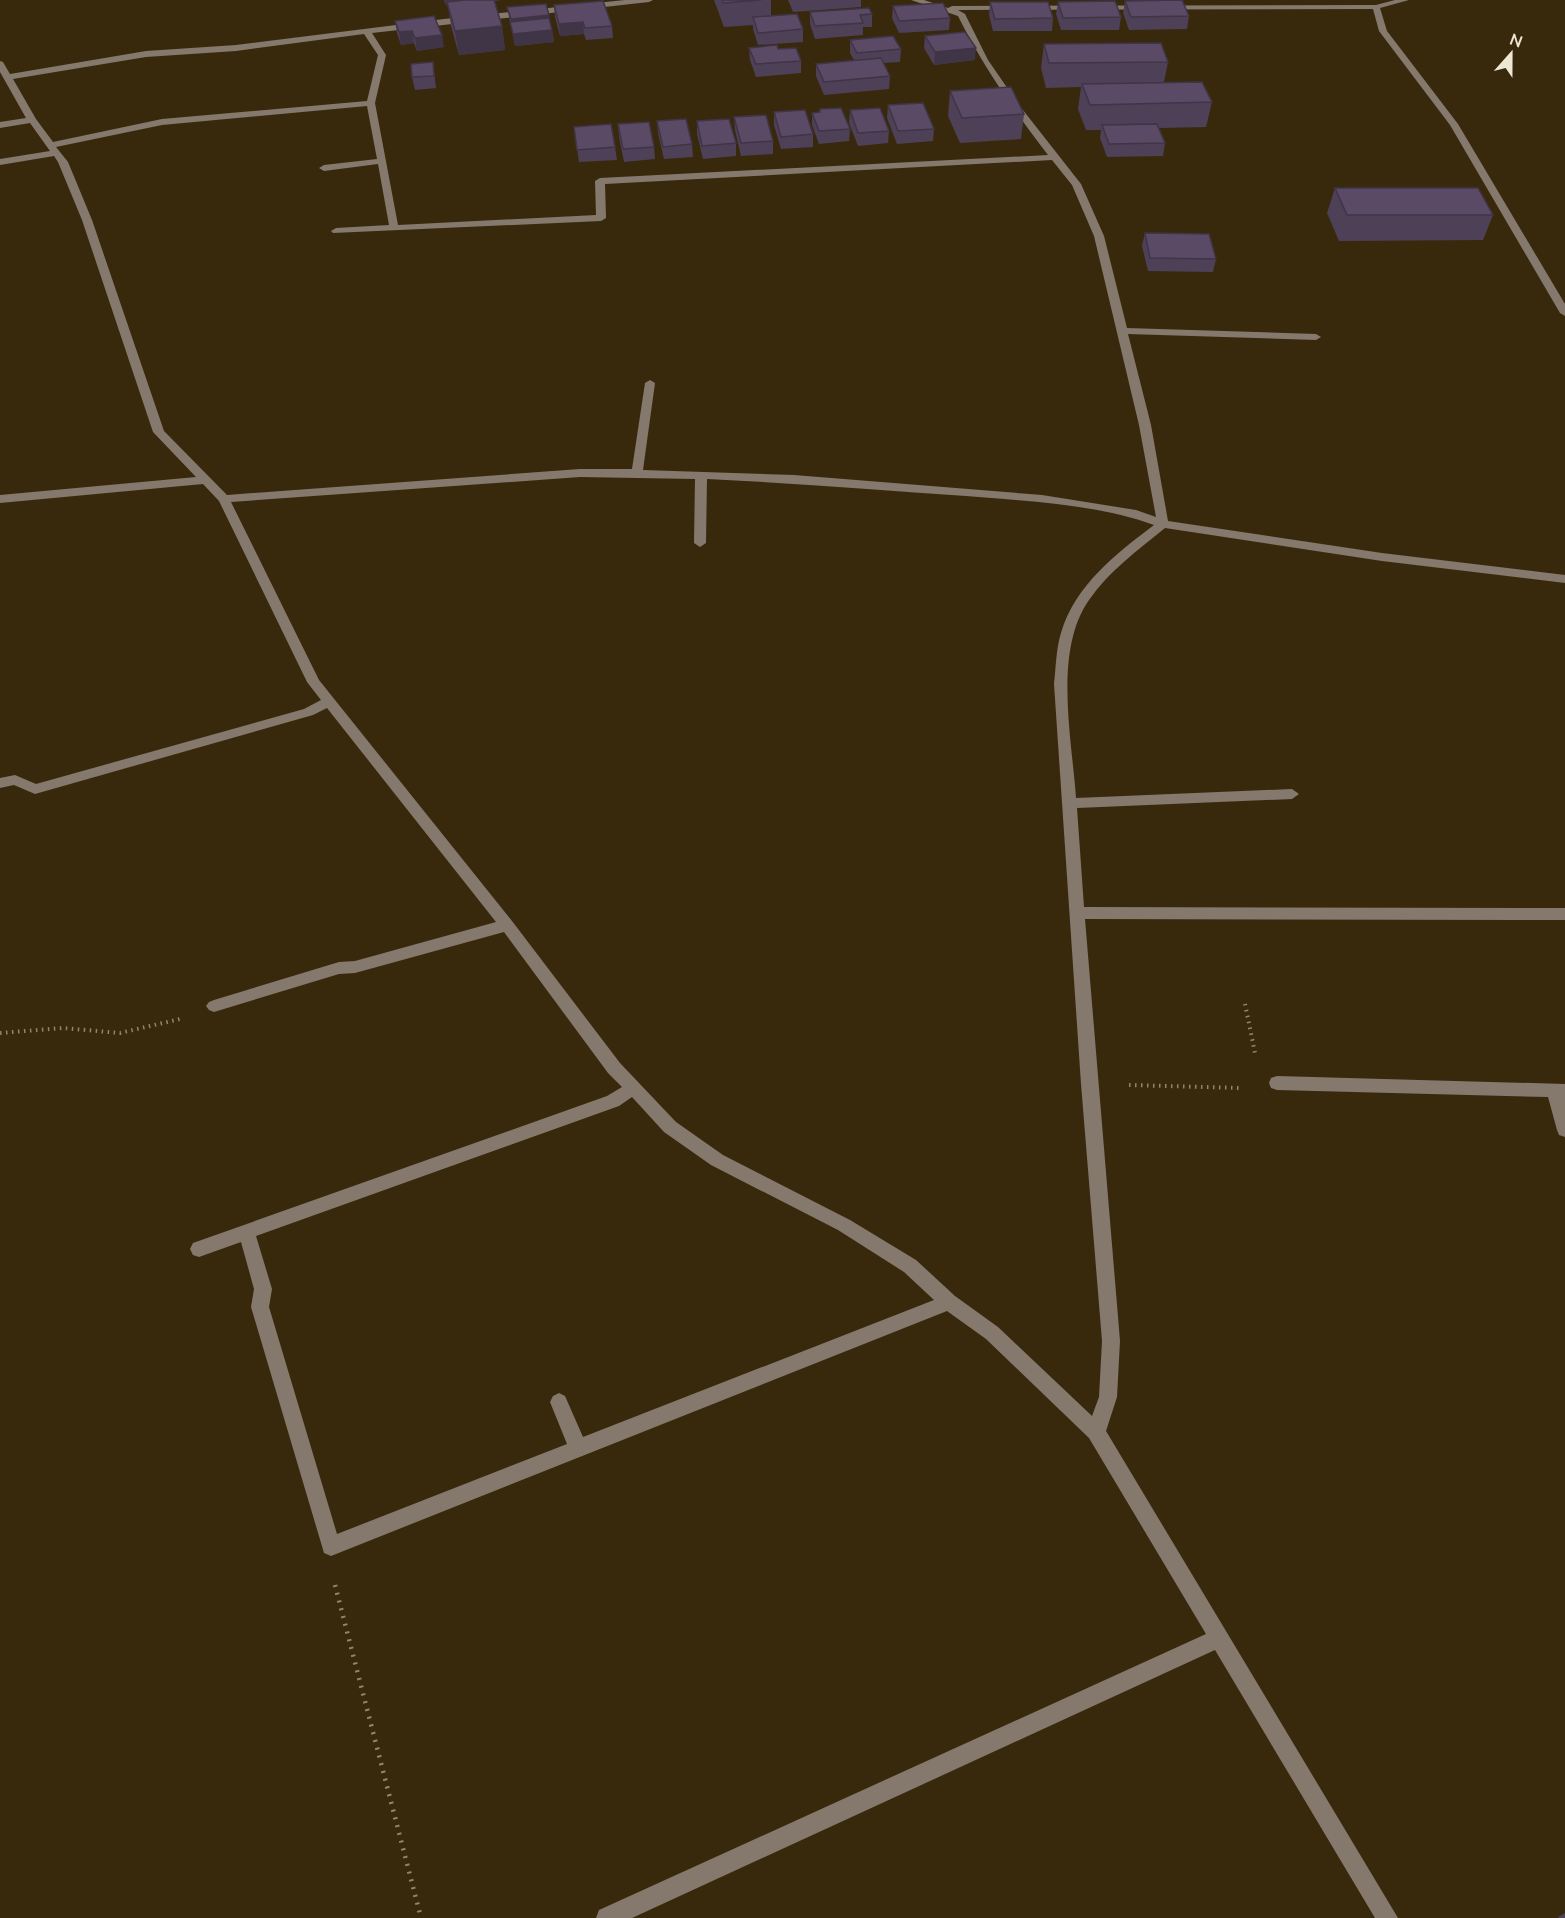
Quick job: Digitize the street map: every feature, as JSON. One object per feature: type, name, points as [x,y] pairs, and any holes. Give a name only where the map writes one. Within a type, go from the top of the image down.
[{"type":"street","points":[[650,0],[444,21],[236,48],[146,54],[4,70],[32,120],[63,162],[87,220],[159,432],[224,500],[314,682],[507,924],[631,1089],[670,1127],[717,1160],[844,1225],[910,1266],[949,1302],[992,1333],[1096,1432],[1387,1918]]},
{"type":"street","points":[[915,0],[961,14],[984,60],[1016,107],[1076,184],[1099,236],[1124,331],[1145,425],[1163,524]]},
{"type":"street","points":[[943,8],[1376,7],[1405,0]]},
{"type":"street","points":[[1376,7],[1383,31],[1454,124],[1565,313]]},
{"type":"street","points":[[367,32],[382,55],[371,103],[394,228]]},
{"type":"street","points":[[0,162],[162,122],[371,103]]},
{"type":"street","points":[[0,125],[32,120]]},
{"type":"street","points":[[336,231],[601,218],[600,181],[1056,157]]},
{"type":"street","points":[[324,168],[382,161]]},
{"type":"street","points":[[1124,331],[1316,337]]},
{"type":"street","points":[[637,473],[650,383]]},
{"type":"street","points":[[224,500],[580,473],[794,479],[1042,499],[1136,514],[1163,524],[1382,557],[1565,579]]},
{"type":"street","points":[[700,543],[701,475]]},
{"type":"street","points":[[0,499],[206,480]]},
{"type":"street","points":[[1096,1432],[1108,1398],[1111,1341],[1089,1084],[1060,684],[1067,633],[1084,597],[1113,563],[1163,524]]},
{"type":"street","points":[[0,783],[15,780],[35,789],[308,712],[329,700]]},
{"type":"street","points":[[1070,803],[1292,794]]},
{"type":"street","points":[[1078,913],[1565,914]]},
{"type":"street","points":[[214,1006],[339,968],[355,967],[507,924]]},
{"type":"street","points":[[1270,1086],[1559,1091],[1565,1130]]},
{"type":"street","points":[[199,1249],[613,1101],[631,1089]]},
{"type":"street","points":[[246,1231],[263,1289],[260,1307],[330,1546],[949,1302]]},
{"type":"street","points":[[560,1402],[579,1449]]},
{"type":"street","points":[[607,1918],[1219,1638]]},
{"type":"path","points":[[1089,1084],[1270,1086],[1245,1004]]},
{"type":"path","points":[[0,1033],[63,1028],[120,1033],[195,1015],[214,1006]]},
{"type":"path","points":[[330,1546],[332,1574],[422,1918]]},
{"type":"building","points":[[494,0],[502,26],[455,31],[447,2]]},
{"type":"building","points":[[722,0],[761,0],[723,3]]},
{"type":"building","points":[[1182,0],[1189,16],[1131,17],[1125,1]]},
{"type":"building","points":[[603,1],[612,26],[585,28],[583,22],[559,24],[554,5]]},
{"type":"building","points":[[1115,1],[1121,17],[1063,18],[1058,2]]},
{"type":"building","points":[[990,2],[1048,2],[1053,18],[995,19]]},
{"type":"building","points":[[943,3],[950,18],[899,21],[893,6]]},
{"type":"building","points":[[546,4],[549,15],[511,19],[507,7]]},
{"type":"building","points":[[869,8],[872,14],[860,15],[863,23],[815,26],[810,12]]},
{"type":"building","points":[[797,14],[803,29],[758,33],[753,17]]},
{"type":"building","points":[[434,16],[442,35],[415,38],[412,31],[399,32],[395,21]]},
{"type":"building","points":[[549,18],[552,30],[513,34],[510,22]]},
{"type":"building","points":[[965,32],[976,48],[935,52],[925,36]]},
{"type":"building","points":[[893,36],[901,49],[857,53],[850,40]]},
{"type":"building","points":[[1161,43],[1168,62],[1049,63],[1044,44]]},
{"type":"building","points":[[777,45],[778,49],[796,48],[801,61],[756,64],[749,48]]},
{"type":"building","points":[[881,58],[890,76],[824,82],[816,64]]},
{"type":"building","points":[[433,62],[434,76],[412,77],[411,64]]},
{"type":"building","points":[[1202,82],[1212,102],[1090,105],[1082,84]]},
{"type":"building","points":[[1011,87],[1024,114],[962,118],[950,91]]},
{"type":"building","points":[[923,103],[934,129],[898,131],[888,105]]},
{"type":"building","points":[[841,108],[850,129],[819,131],[812,113],[820,112],[820,109]]},
{"type":"building","points":[[880,108],[889,131],[858,133],[850,110]]},
{"type":"building","points":[[805,110],[813,134],[781,137],[774,112]]},
{"type":"building","points":[[766,115],[773,141],[741,143],[734,117]]},
{"type":"building","points":[[686,119],[692,144],[663,147],[657,121]]},
{"type":"building","points":[[729,119],[736,143],[702,146],[697,121]]},
{"type":"building","points":[[649,122],[654,147],[623,149],[618,124]]},
{"type":"building","points":[[611,124],[615,147],[577,150],[574,127]]},
{"type":"building","points":[[1157,124],[1165,143],[1109,144],[1102,125]]},
{"type":"building","points":[[1335,188],[1478,188],[1493,215],[1347,215]]},
{"type":"building","points":[[1145,233],[1209,234],[1216,259],[1150,258]]}]
